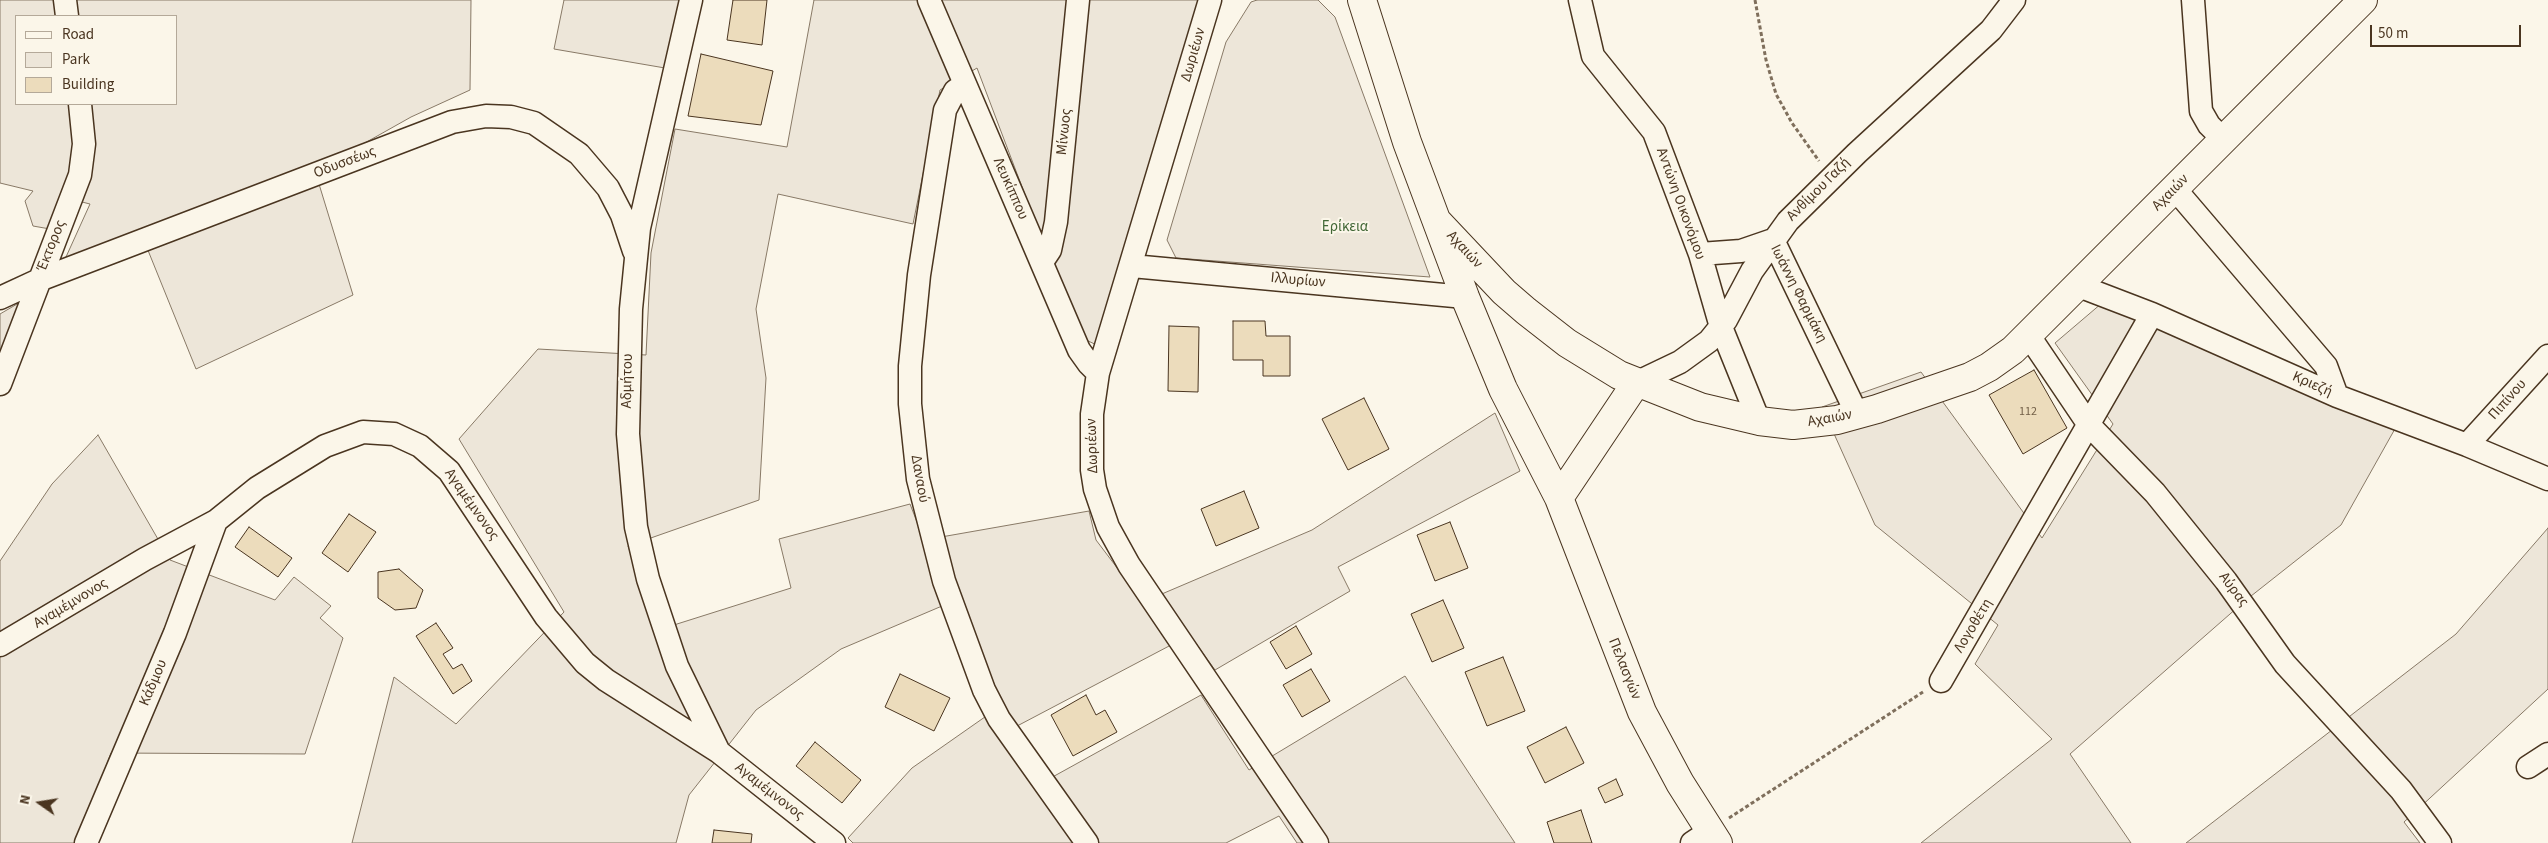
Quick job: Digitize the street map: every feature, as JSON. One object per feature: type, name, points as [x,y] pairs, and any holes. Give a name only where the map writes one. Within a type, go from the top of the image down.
[{"type":"main road","name":"Αχαιών","points":[[1362,0],[1407,142],[1437,222],[1504,292],[1552,332],[1605,368],[1636,383],[1700,407],[1759,421],[1810,424],[1857,414],[1970,377],[1998,361],[2029,336],[2363,0]]},
{"type":"main road","name":"Πελασγών","points":[[1437,222],[1465,297],[1503,388],[1559,498],[1642,712],[1707,839]]},
{"type":"main road","points":[[1559,498],[1636,383]]},
{"type":"street","points":[[65,0],[68,15]]},
{"type":"street","name":"Αδμήτου","points":[[691,0],[648,184],[635,256],[631,309],[628,412],[636,527],[648,579],[674,658],[690,696],[719,752]]},
{"type":"street","name":"Λευκίππου","points":[[929,0],[1080,350],[1089,364],[1098,373]]},
{"type":"street","name":"Μίνωος","points":[[1042,262],[1050,250],[1056,222],[1078,0]]},
{"type":"street","name":"Δωριέων","points":[[1210,0],[1132,266],[1098,373],[1092,414],[1090,455],[1095,489],[1108,527],[1128,565],[1317,843]]},
{"type":"street","name":"Αντώνη Οικονόμου","points":[[1580,0],[1593,56],[1654,132],[1700,254],[1721,327],[1759,421]]},
{"type":"street","name":"Ανθίμου Γαζή","points":[[1636,383],[1660,373],[1692,355],[1708,341],[1721,327],[1752,271],[1773,240],[1831,177],[1991,30],[2014,0]]},
{"type":"street","points":[[2193,0],[2199,103],[2205,120],[2224,140]]},
{"type":"street","name":"Δαναού","points":[[964,84],[955,91],[945,110],[919,275],[910,366],[910,404],[918,479],[944,581],[984,690],[999,719],[1086,843]]},
{"type":"street","name":"Έκτορος","points":[[0,384],[83,164],[84,144],[80,105]]},
{"type":"street","name":"Οδυσσέως","points":[[0,298],[38,280],[452,122],[486,116],[511,116],[534,123],[579,154],[608,188],[622,215],[635,256]]},
{"type":"street","points":[[2175,189],[2326,366],[2338,396]]},
{"type":"street","name":"Ιωάννη Φαρμάκη","points":[[1700,254],[1741,250],[1773,240],[1857,414]]},
{"type":"street","name":"Ιλλυρίων","points":[[1132,266],[1465,297]]},
{"type":"street","name":"Κριεζή","points":[[2079,286],[2152,314],[2338,396],[2468,445],[2548,479]]},
{"type":"street","name":"Λογοθέτη","points":[[1942,681],[2152,314]]},
{"type":"street","name":"Αύρας","points":[[2029,336],[2089,424],[2155,493],[2226,581],[2285,664],[2401,790],[2440,843]]},
{"type":"street","name":"Πιπίνου","points":[[2468,445],[2548,356]]},
{"type":"street","name":"Αγαμέμνονος","points":[[0,645],[145,559],[216,522],[257,488],[343,438],[372,431],[394,434],[412,441],[449,471],[546,617],[581,658],[606,680],[719,752],[834,843]]},
{"type":"street","name":"Κάδμου","points":[[86,843],[175,633],[216,522]]},
{"type":"street","points":[[2528,766],[2548,754]]},
{"type":"path","points":[[1754,0],[1764,52],[1776,94],[1792,123],[1831,177]]},
{"type":"path","points":[[1707,839],[1942,681]]},
{"type":"green space","points":[[0,0],[471,0],[470,90],[411,117],[315,171],[353,295],[196,369],[143,238],[61,268],[90,204],[66,198],[50,229],[33,226],[25,201],[33,191],[0,183]]},
{"type":"green space","points":[[564,0],[681,0],[665,68],[554,49]]},
{"type":"green space","points":[[814,0],[1202,0],[1099,346],[1086,340],[1066,303],[977,68],[940,90],[913,224],[778,194],[756,309],[766,378],[759,500],[628,546],[658,630],[791,588],[779,539],[910,504],[924,540],[1089,511],[1096,540],[1143,602],[1312,530],[1495,413],[1520,471],[1338,567],[1350,591],[1215,670],[1190,635],[1000,735],[1038,785],[1201,695],[1249,770],[1405,676],[1515,843],[1297,843],[1279,816],[1226,843],[853,843],[848,838],[912,768],[1002,705],[942,606],[841,649],[756,710],[689,795],[676,843],[352,843],[394,677],[456,724],[564,612],[459,439],[538,349],[646,355],[651,253],[675,129],[787,147]]},
{"type":"green space","name":"Ερίκεια","points":[[1257,0],[1318,0],[1335,17],[1430,277],[1176,258],[1167,240],[1226,42],[1251,2]]},
{"type":"green space","points":[[24,300],[0,358],[0,314]]},
{"type":"green space","points":[[2102,303],[2396,427],[2341,525],[2246,600],[2070,754],[2131,843],[1921,843],[2052,739],[1975,664],[1998,625],[1875,525],[1822,407],[1921,372],[2042,538],[2113,424],[2055,343]]},
{"type":"green space","points":[[98,435],[170,560],[275,600],[294,577],[331,606],[320,618],[343,638],[305,754],[111,753],[78,843],[0,843],[0,561],[52,484]]},
{"type":"green space","points":[[2548,528],[2548,689],[2404,822],[2420,843],[2186,843],[2456,634]]},
{"type":"building","points":[[733,0],[767,0],[762,45],[727,40]]},
{"type":"building","points":[[701,54],[773,71],[761,125],[688,116]]},
{"type":"building","points":[[1233,321],[1265,321],[1266,336],[1290,336],[1290,376],[1263,376],[1263,360],[1233,360]]},
{"type":"building","points":[[1169,326],[1199,327],[1198,392],[1168,391]]},
{"type":"building","points":[[2034,370],[2067,428],[2023,454],[1989,395]]},
{"type":"building","points":[[1364,398],[1389,449],[1348,470],[1322,419]]},
{"type":"building","points":[[1244,491],[1259,528],[1216,546],[1201,509]]},
{"type":"building","points":[[349,514],[376,532],[348,572],[322,553]]},
{"type":"building","points":[[1450,522],[1468,568],[1435,581],[1417,535]]},
{"type":"building","points":[[249,527],[292,558],[278,577],[235,547]]},
{"type":"building","points":[[399,569],[423,590],[416,608],[395,610],[378,598],[378,572]]},
{"type":"building","points":[[1443,600],[1464,648],[1432,662],[1411,614]]},
{"type":"building","points":[[436,623],[453,648],[443,654],[453,669],[462,664],[472,681],[453,694],[416,636]]},
{"type":"building","points":[[1296,626],[1312,654],[1286,669],[1270,642]]},
{"type":"building","points":[[1503,657],[1525,711],[1487,726],[1465,672]]},
{"type":"building","points":[[1311,669],[1330,701],[1302,717],[1283,685]]},
{"type":"building","points":[[900,674],[950,698],[934,731],[885,707]]},
{"type":"building","points":[[1086,695],[1096,715],[1105,710],[1117,732],[1073,756],[1051,715]]},
{"type":"building","points":[[1566,727],[1584,763],[1545,783],[1527,747]]},
{"type":"building","points":[[815,742],[861,780],[842,803],[796,766]]},
{"type":"building","points":[[1616,779],[1623,795],[1605,803],[1598,788]]},
{"type":"building","points":[[1581,810],[1592,843],[1554,843],[1547,822]]},
{"type":"building","points":[[714,830],[752,834],[751,843],[712,843]]}]
